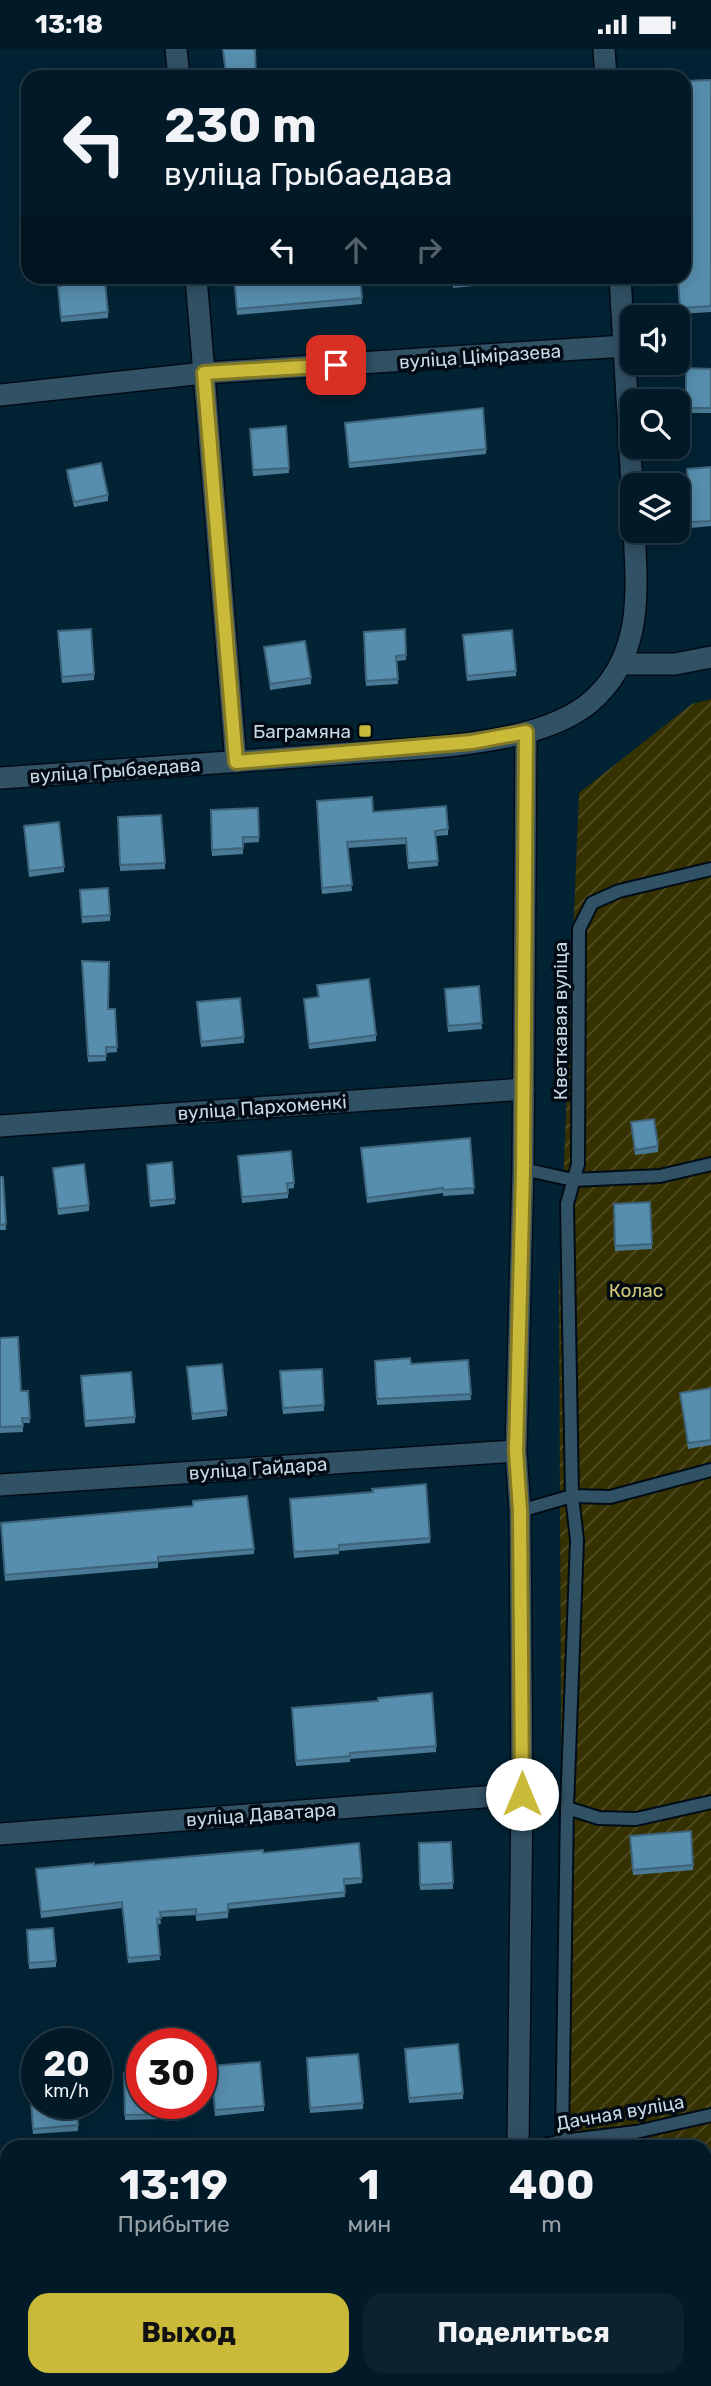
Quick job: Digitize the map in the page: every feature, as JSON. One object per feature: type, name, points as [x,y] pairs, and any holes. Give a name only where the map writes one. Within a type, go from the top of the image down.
[{"type":"street","points":[[176,49],[178,70]]},
{"type":"street","points":[[604,49],[606,70]]},
{"type":"street","points":[[197,284],[236,762]]},
{"type":"street","points":[[621,284],[622,305]]},
{"type":"street","name":"вуліца Ціміразева","points":[[0,395],[204,373],[620,346]]},
{"type":"street","points":[[626,375],[631,473]]},
{"type":"street","name":"вуліца Грыбаедава","points":[[0,778],[472,742],[526,732],[562,721],[598,696],[622,664],[633,631],[638,592],[636,543]]},
{"type":"street","points":[[622,664],[675,664],[711,657]]},
{"type":"street","points":[[518,2140],[522,1794],[520,1511],[516,1451],[523,1169],[526,732]]},
{"type":"street","name":"вуліца Пархоменкі","points":[[0,1126],[524,1089]]},
{"type":"street","name":"вуліца Гайдара","points":[[0,1486],[516,1451]]},
{"type":"street","name":"вуліца Даватара","points":[[0,1834],[522,1794]]},
{"type":"lane","name":"Кветкавая вуліца","points":[[562,2140],[567,1808],[577,1540],[572,1496],[566,1232],[567,1204],[578,1164],[579,929],[592,903],[619,891],[711,869]]},
{"type":"lane","points":[[523,1169],[573,1180],[660,1176],[711,1164]]},
{"type":"lane","points":[[520,1511],[572,1496],[610,1497],[711,1470]]},
{"type":"lane","points":[[567,1808],[599,1818],[636,1819],[711,1802]]},
{"type":"lane","name":"Дачная вуліца","points":[[570,2140],[636,2132],[711,2115]]},
{"type":"green space","name":"Колас","points":[[711,699],[711,2140],[563,2140],[559,1288],[579,793],[692,704]]},
{"type":"building","points":[[223,49],[255,49],[256,70],[225,70]]},
{"type":"building","points":[[711,80],[711,306],[680,305],[678,284],[691,284],[691,81]]},
{"type":"building","points":[[105,284],[108,312],[61,317],[58,287]]},
{"type":"building","points":[[235,284],[361,284],[362,298],[237,309]]},
{"type":"building","points":[[690,368],[711,369],[711,408],[690,408],[690,389],[686,389],[686,375],[690,375]]},
{"type":"building","points":[[483,408],[486,449],[349,463],[345,423]]},
{"type":"building","points":[[286,426],[289,468],[253,470],[250,429]]},
{"type":"building","points":[[101,463],[108,495],[74,502],[67,470]]},
{"type":"building","points":[[711,467],[711,521],[691,522],[690,473],[687,473],[687,469]]},
{"type":"building","points":[[91,629],[94,674],[62,677],[58,631]]},
{"type":"building","points":[[405,629],[406,655],[396,656],[398,679],[366,681],[364,632]]},
{"type":"building","points":[[512,630],[516,671],[467,676],[463,635]]},
{"type":"building","points":[[305,641],[311,678],[270,684],[264,647]]},
{"type":"building","points":[[372,797],[373,812],[446,806],[448,829],[435,831],[438,861],[408,863],[406,838],[347,842],[352,885],[322,888],[317,801]]},
{"type":"building","points":[[258,808],[259,837],[243,837],[243,848],[212,850],[211,810]]},
{"type":"building","points":[[161,815],[165,863],[120,865],[118,817]]},
{"type":"building","points":[[59,822],[64,867],[29,871],[24,826]]},
{"type":"building","points":[[108,888],[110,915],[82,917],[80,890]]},
{"type":"building","points":[[82,961],[109,962],[108,1009],[115,1009],[117,1047],[106,1047],[106,1056],[88,1056]]},
{"type":"building","points":[[369,979],[376,1035],[309,1044],[304,999],[319,997],[317,985]]},
{"type":"building","points":[[479,986],[482,1023],[448,1026],[445,989]]},
{"type":"building","points":[[240,998],[244,1037],[201,1042],[197,1002]]},
{"type":"building","points":[[654,1119],[658,1146],[635,1150],[631,1122]]},
{"type":"building","points":[[470,1138],[474,1188],[443,1188],[367,1198],[361,1148]]},
{"type":"building","points":[[291,1151],[294,1183],[287,1183],[288,1193],[242,1197],[238,1156]]},
{"type":"building","points":[[172,1162],[175,1199],[150,1201],[147,1165]]},
{"type":"building","points":[[84,1164],[89,1205],[58,1209],[53,1168]]},
{"type":"building","points":[[0,1177],[3,1177],[6,1224],[0,1225]]},
{"type":"building","points":[[650,1202],[652,1244],[615,1246],[614,1204]]},
{"type":"building","points":[[18,1337],[21,1391],[28,1391],[30,1418],[22,1418],[23,1426],[0,1427],[0,1338]]},
{"type":"building","points":[[410,1358],[411,1364],[468,1360],[471,1394],[377,1399],[375,1361]]},
{"type":"building","points":[[222,1364],[227,1410],[192,1414],[187,1367]]},
{"type":"building","points":[[322,1369],[324,1405],[283,1408],[280,1371]]},
{"type":"building","points":[[131,1372],[135,1417],[85,1421],[81,1376]]},
{"type":"building","points":[[711,1388],[711,1440],[688,1443],[680,1393]]},
{"type":"building","points":[[426,1484],[430,1538],[339,1545],[339,1549],[294,1552],[290,1499],[373,1492],[372,1489]]},
{"type":"building","points":[[247,1496],[254,1549],[158,1557],[158,1562],[5,1575],[1,1523],[193,1506],[193,1501]]},
{"type":"building","points":[[432,1693],[436,1746],[350,1753],[350,1756],[296,1761],[292,1708],[378,1701],[378,1698]]},
{"type":"building","points":[[691,1831],[693,1865],[633,1870],[630,1836]]},
{"type":"building","points":[[451,1842],[453,1883],[420,1885],[419,1843]]},
{"type":"building","points":[[359,1843],[362,1878],[344,1879],[345,1892],[228,1904],[228,1912],[196,1915],[196,1909],[160,1912],[161,1918],[157,1919],[160,1955],[128,1958],[122,1902],[41,1912],[36,1869],[263,1850],[263,1853]]},
{"type":"building","points":[[53,1928],[56,1961],[29,1963],[27,1930]]},
{"type":"building","points":[[458,2044],[463,2093],[409,2098],[405,2049]]},
{"type":"building","points":[[358,2054],[363,2103],[310,2108],[307,2058]]},
{"type":"building","points":[[260,2062],[264,2106],[217,2110],[217,2066]]},
{"type":"building","points":[[124,2073],[126,2073],[126,2115]]},
{"type":"building","points":[[32,2119],[77,2119],[78,2125],[33,2129]]},
{"type":"place","name":"Баграмяна","points":[[365,731]]},
{"type":"route","points":[[336,365],[204,373],[236,762],[472,742],[526,732],[523,1169],[516,1451],[520,1511],[522,1794]]}]
